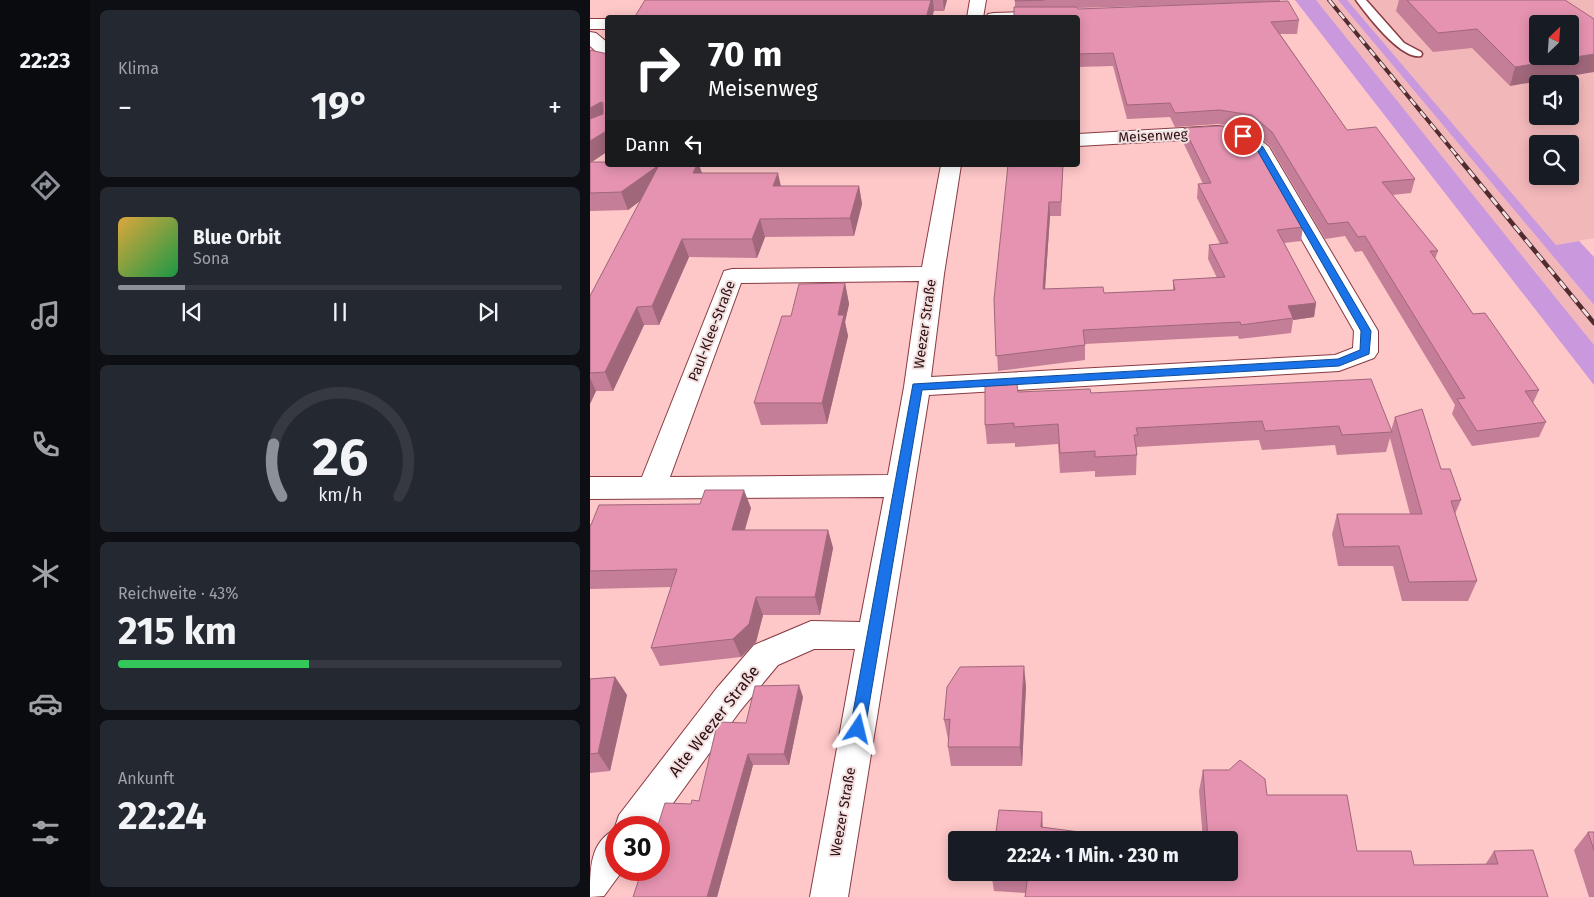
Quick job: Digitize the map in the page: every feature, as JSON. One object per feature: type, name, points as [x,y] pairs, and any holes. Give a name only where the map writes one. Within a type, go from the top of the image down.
[{"type":"street","points":[[976,15],[978,0]]},
{"type":"street","points":[[590,24],[605,24]]},
{"type":"street","points":[[590,37],[605,50]]},
{"type":"street","name":"Meisenweg","points":[[917,386],[1339,363],[1365,352],[1366,331],[1259,147],[1243,136],[1218,132],[1080,140]]},
{"type":"street","name":"Weezer Straße","points":[[829,897],[917,386],[932,274],[951,167]]},
{"type":"street","name":"Paul-Klee-Straße","points":[[652,488],[732,276],[932,274]]},
{"type":"street","points":[[590,488],[899,486]]},
{"type":"street","name":"Alte Weezer Straße","points":[[641,816],[728,700],[766,656],[811,635],[873,636]]},
{"type":"street","points":[[590,882],[605,862]]},
{"type":"lane","points":[[1361,0],[1400,44],[1418,54]]},
{"type":"shaded area","points":[[1295,0],[1316,0],[1594,345],[1594,385]]},
{"type":"shaded area","points":[[1316,0],[1338,0],[1594,305],[1594,345]]},
{"type":"shaded area","points":[[1338,0],[1347,0],[1556,245],[1579,241],[1594,257],[1594,305]]},
{"type":"shaded area","points":[[1347,0],[1594,0],[1594,238],[1556,245]]},
{"type":"building","points":[[645,0],[931,0],[927,15],[636,15]]},
{"type":"building","points":[[1407,0],[1565,0],[1594,19],[1594,54],[1579,56],[1579,15],[1529,15],[1529,65],[1515,67],[1477,29],[1438,33]]},
{"type":"building","points":[[1288,1],[1299,20],[1271,22],[1347,130],[1376,127],[1415,179],[1382,182],[1438,251],[1430,251],[1473,314],[1485,313],[1539,390],[1525,391],[1546,422],[1477,431],[1457,399],[1465,398],[1365,236],[1358,237],[1348,222],[1328,224],[1272,132],[1252,115],[1219,110],[1175,113],[1170,103],[1127,105],[1113,53],[1080,54],[1080,15],[1014,15],[1014,7],[1076,7],[1078,9]]},
{"type":"building","points":[[590,50],[605,53],[605,132],[590,141],[590,119],[603,114],[603,103],[601,102],[590,108]]},
{"type":"building","points":[[1219,126],[1238,128],[1251,139],[1303,227],[1277,230],[1316,303],[1288,306],[1293,318],[1241,325],[1240,322],[1083,330],[1085,345],[996,356],[994,299],[1008,167],[1063,167],[1061,202],[1049,202],[1043,289],[1103,287],[1104,293],[1175,290],[1173,280],[1225,277],[1209,245],[1228,243],[1198,184],[1211,183],[1184,128]]},
{"type":"building","points":[[590,162],[605,162],[605,167],[656,167],[621,192],[590,193]]},
{"type":"building","points":[[658,167],[696,167],[693,173],[778,173],[773,186],[859,186],[850,218],[760,219],[752,239],[682,239],[652,306],[637,307],[605,372],[590,373],[590,296]]},
{"type":"building","points":[[845,283],[838,315],[844,315],[822,403],[754,403],[782,316],[791,316],[799,284]]},
{"type":"building","points":[[1371,379],[1392,432],[1342,435],[1339,426],[1265,431],[1262,421],[1136,428],[1138,435],[1134,435],[1137,455],[1095,457],[1095,451],[1060,453],[1058,424],[1014,427],[1014,423],[985,425],[985,386],[1017,384],[1018,392],[1090,389],[1091,393]]},
{"type":"building","points":[[1422,409],[1441,469],[1450,469],[1461,500],[1451,501],[1477,581],[1409,582],[1399,546],[1344,547],[1337,514],[1422,514],[1395,417]]},
{"type":"building","points":[[705,490],[744,490],[732,530],[828,530],[815,597],[756,597],[749,624],[733,639],[651,648],[677,569],[590,571],[590,525],[599,505],[700,504]]},
{"type":"building","points":[[1024,666],[1020,747],[948,747],[950,719],[944,720],[947,687],[960,667]]},
{"type":"building","points":[[615,677],[598,753],[590,754],[590,679]]},
{"type":"building","points":[[799,685],[784,754],[748,754],[707,897],[633,897],[638,881],[670,881],[670,816],[661,816],[665,803],[691,804],[692,800],[699,801],[717,725],[719,722],[746,723],[755,686]]},
{"type":"building","points":[[1240,760],[1265,779],[1267,795],[1347,795],[1357,851],[1411,851],[1414,865],[1498,864],[1494,851],[1533,850],[1548,897],[1025,897],[1027,881],[1238,881],[1238,831],[1207,831],[1203,770],[1229,770]]},
{"type":"building","points":[[999,810],[1042,812],[1041,827],[1072,831],[996,831]]},
{"type":"building","points":[[1588,832],[1594,832],[1594,850]]},
{"type":"railway","points":[[1329,0],[1458,157]]},
{"type":"railway","points":[[1457,156],[1594,323]]},
{"type":"route","points":[[858,729],[917,386],[1339,363],[1365,352],[1366,331],[1259,147],[1243,136]]}]
